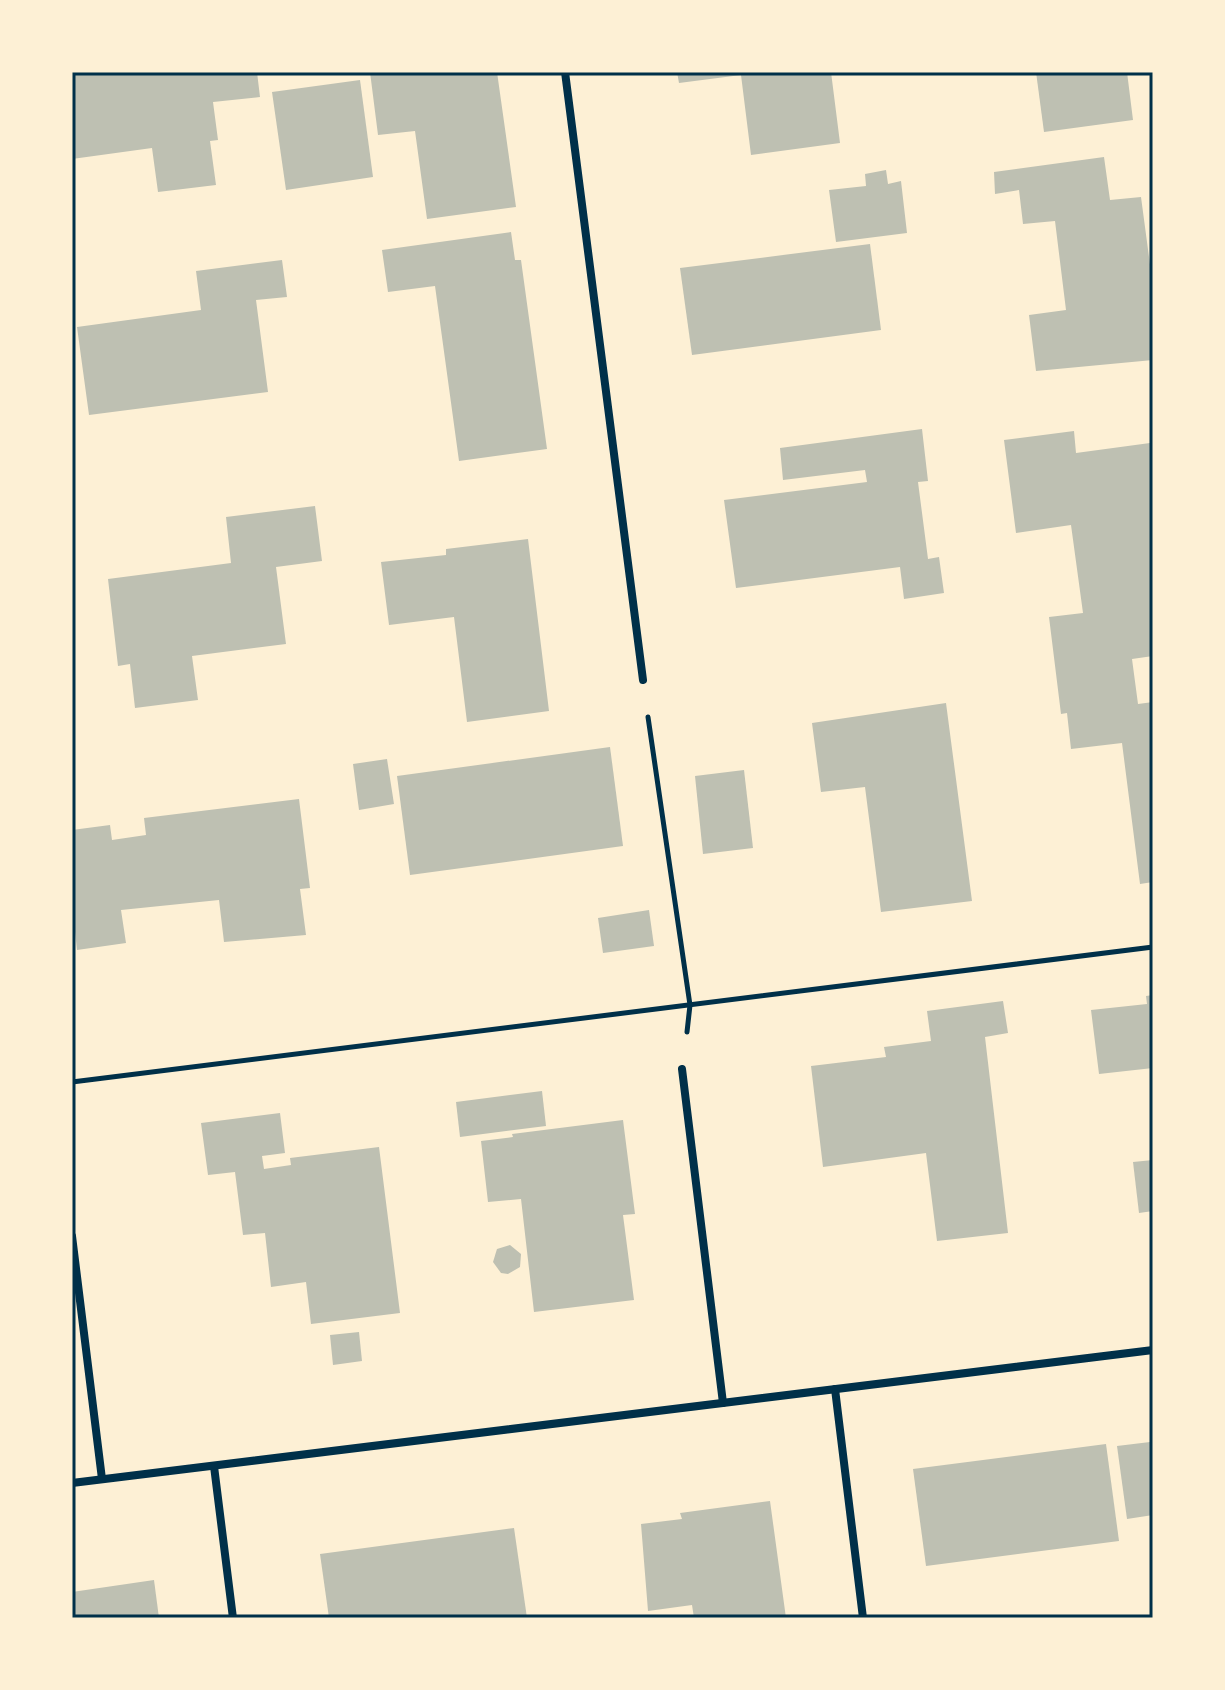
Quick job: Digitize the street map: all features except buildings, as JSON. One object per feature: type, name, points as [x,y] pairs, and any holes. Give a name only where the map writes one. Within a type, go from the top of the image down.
[{"type":"street","points":[[565,72],[643,680]]},
{"type":"street","points":[[682,1069],[723,1403]]},
{"type":"street","points":[[72,1236],[102,1479]]},
{"type":"street","points":[[72,1483],[1153,1350]]},
{"type":"street","points":[[835,1389],[863,1618]]},
{"type":"street","points":[[214,1466],[233,1618]]},
{"type":"path","points":[[643,680],[690,1005]]},
{"type":"path","points":[[72,1082],[1153,947]]}]
